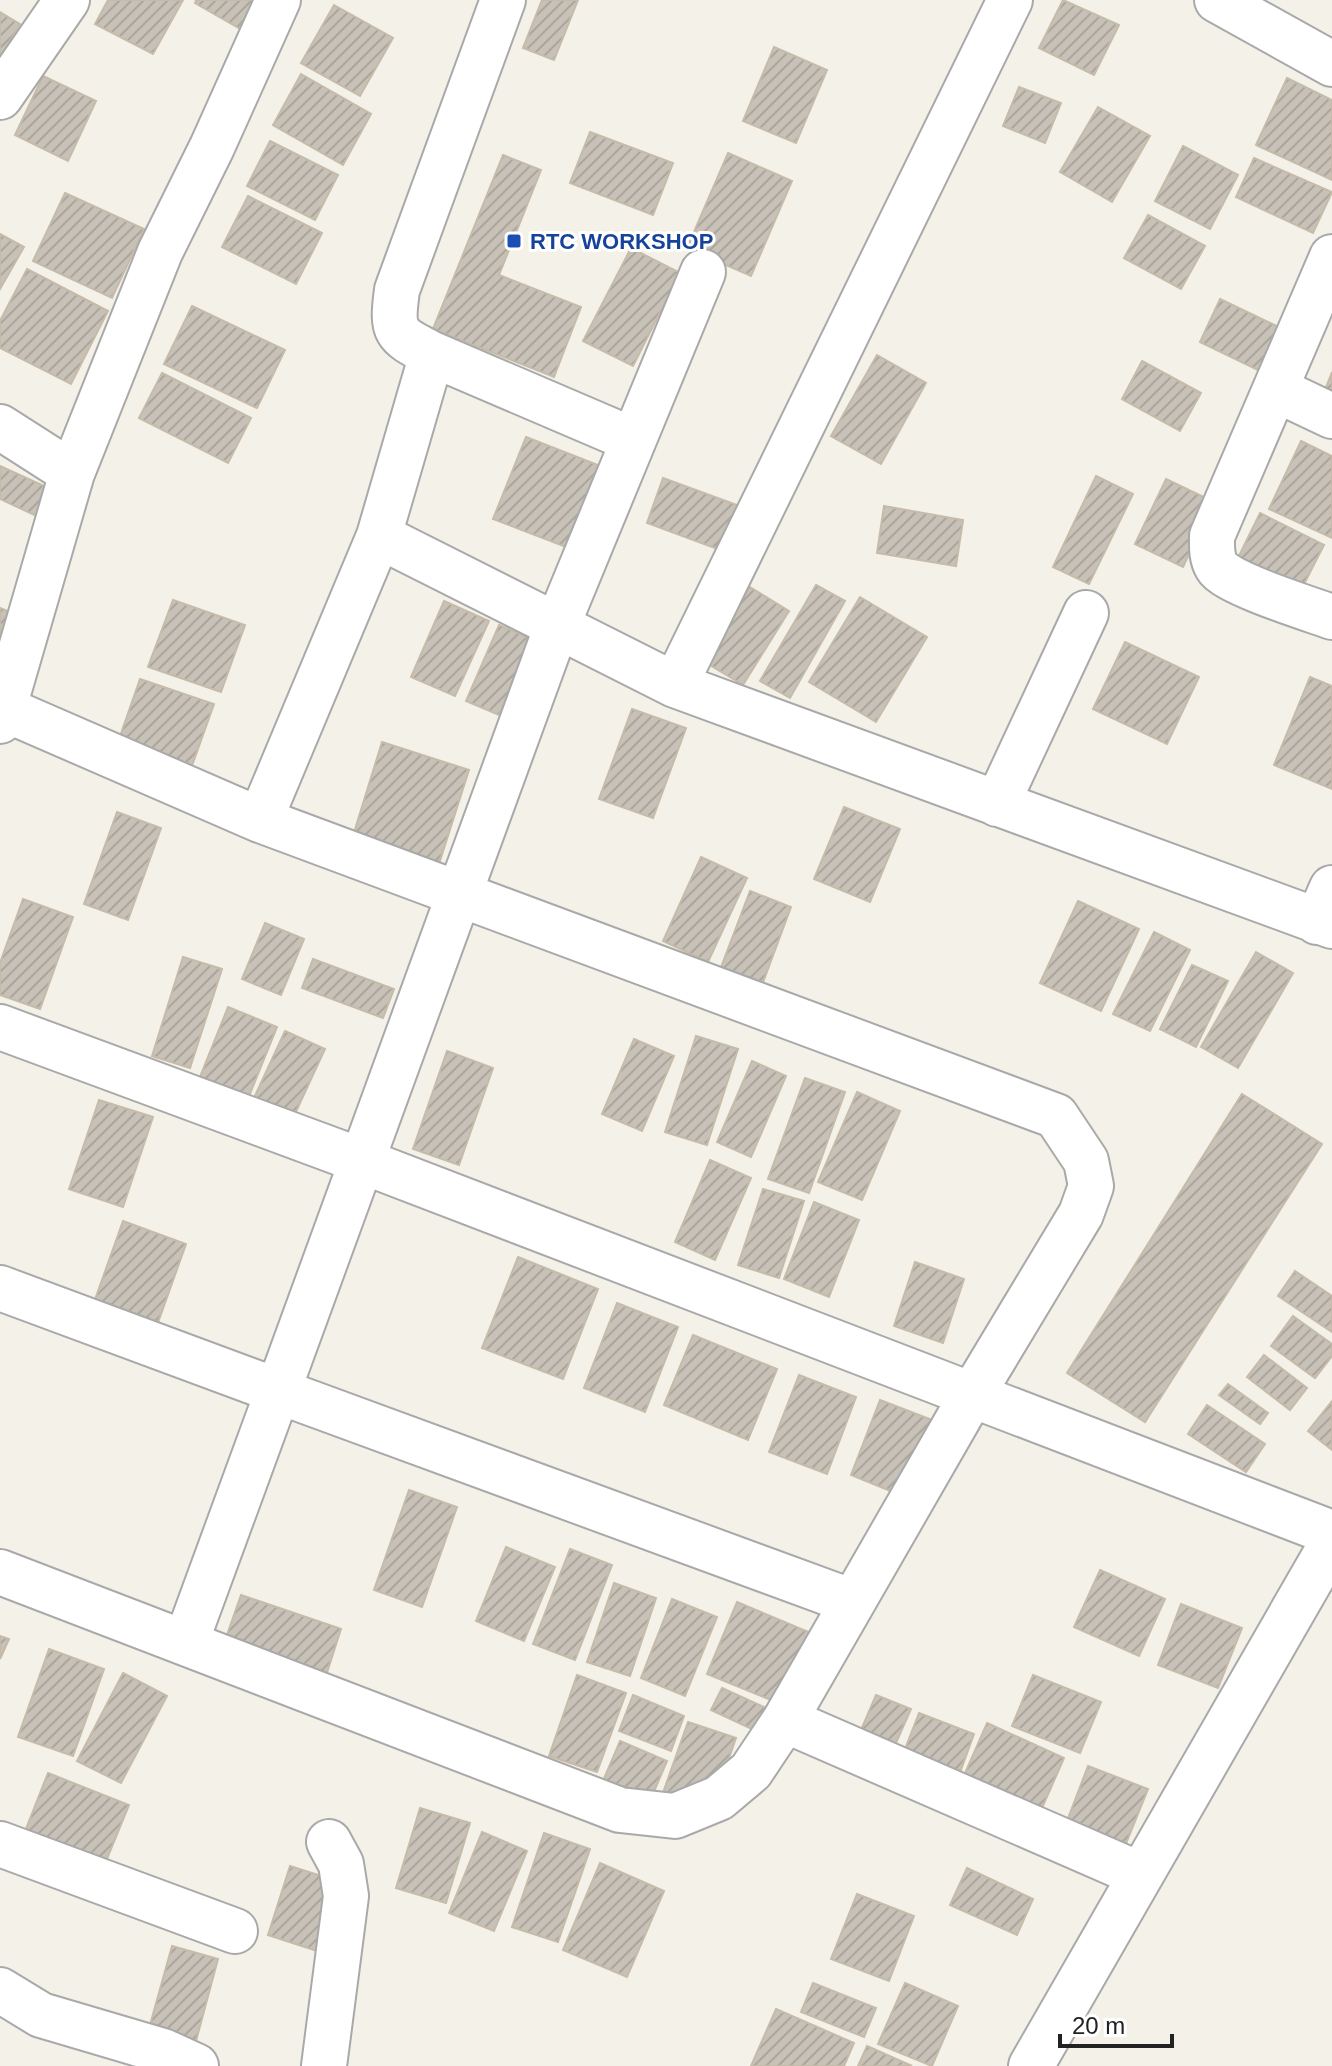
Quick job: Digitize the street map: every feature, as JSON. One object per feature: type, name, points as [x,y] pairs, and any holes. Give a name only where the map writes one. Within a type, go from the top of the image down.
[{"type":"street","points":[[0,97],[67,0]]},
{"type":"street","points":[[0,1572],[620,1810],[675,1816],[719,1798],[751,1771],[785,1720],[972,1395],[1081,1214],[1091,1186],[1086,1161],[1056,1116],[260,820],[2,713],[72,473],[160,252],[212,147],[278,0]]},
{"type":"street","points":[[503,0],[397,290],[395,326],[402,339],[432,354],[633,440]]},
{"type":"street","points":[[675,685],[1010,0]]},
{"type":"street","points":[[1217,0],[1332,64]]},
{"type":"street","points":[[1332,257],[1212,536],[1213,558],[1218,570],[1235,580],[1332,617]]},
{"type":"street","points":[[186,1642],[557,626],[703,272]]},
{"type":"street","points":[[260,820],[379,536],[432,354]]},
{"type":"street","points":[[1277,390],[1332,416]]},
{"type":"street","points":[[0,427],[72,473]]},
{"type":"street","points":[[379,536],[675,685],[997,804],[1327,912]]},
{"type":"street","points":[[997,804],[1086,613]]},
{"type":"street","points":[[0,1027],[362,1161],[1332,1533]]},
{"type":"street","points":[[0,1288],[853,1602]]},
{"type":"street","points":[[1031,2066],[1141,1875],[1319,1604],[1332,1543]]},
{"type":"street","points":[[785,1720],[1141,1875]]},
{"type":"street","points":[[324,2066],[346,1896],[341,1864],[329,1842]]},
{"type":"street","points":[[0,1844],[235,1931]]},
{"type":"street","points":[[0,1990],[41,2015],[163,2051],[196,2066]]},
{"type":"building","points":[[108,0],[183,0],[153,54],[95,24]]},
{"type":"building","points":[[196,0],[269,0],[249,34],[195,3]]},
{"type":"building","points":[[542,0],[578,0],[554,60],[523,48]]},
{"type":"building","points":[[1063,0],[1119,25],[1094,75],[1039,48]]},
{"type":"building","points":[[334,5],[393,38],[360,96],[301,63]]},
{"type":"building","points":[[0,12],[20,24],[0,58]]},
{"type":"building","points":[[774,47],[827,70],[796,143],[743,121]]},
{"type":"building","points":[[301,74],[371,114],[343,165],[273,125]]},
{"type":"building","points":[[43,76],[96,101],[68,161],[15,135]]},
{"type":"building","points":[[1287,78],[1332,100],[1332,180],[1256,145]]},
{"type":"building","points":[[1019,87],[1061,103],[1045,143],[1003,126]]},
{"type":"building","points":[[1098,107],[1150,136],[1112,202],[1060,172]]},
{"type":"building","points":[[590,132],[673,163],[653,215],[570,183]]},
{"type":"building","points":[[270,141],[338,175],[315,220],[247,186]]},
{"type":"building","points":[[1183,146],[1238,175],[1210,229],[1155,201]]},
{"type":"building","points":[[728,153],[792,181],[751,276],[687,248]]},
{"type":"building","points":[[503,155],[541,170],[499,275],[581,307],[554,377],[433,329]]},
{"type":"building","points":[[1254,158],[1332,192],[1313,233],[1236,197]]},
{"type":"building","points":[[65,193],[144,229],[112,298],[33,261]]},
{"type":"building","points":[[248,196],[322,233],[296,284],[222,247]]},
{"type":"building","points":[[1148,215],[1205,246],[1181,289],[1124,258]]},
{"type":"building","points":[[0,234],[24,247],[0,289]]},
{"type":"building","points":[[631,248],[680,273],[633,366],[583,341]]},
{"type":"building","points":[[27,269],[108,311],[71,384],[0,348],[0,321]]},
{"type":"building","points":[[1220,299],[1285,330],[1264,373],[1200,342]]},
{"type":"building","points":[[192,306],[285,350],[257,408],[164,364]]},
{"type":"building","points":[[877,355],[926,383],[881,464],[831,436]]},
{"type":"building","points":[[1142,361],[1201,393],[1180,431],[1122,399]]},
{"type":"building","points":[[1332,372],[1332,399],[1323,395]]},
{"type":"building","points":[[162,373],[251,418],[228,463],[139,418]]},
{"type":"building","points":[[526,437],[598,465],[566,547],[493,519]]},
{"type":"building","points":[[1301,441],[1332,456],[1332,538],[1269,509]]},
{"type":"building","points":[[0,466],[55,491],[43,519],[0,499]]},
{"type":"building","points":[[1096,476],[1133,494],[1089,584],[1053,567]]},
{"type":"building","points":[[663,478],[748,509],[731,554],[647,523]]},
{"type":"building","points":[[1166,479],[1214,502],[1183,567],[1135,544]]},
{"type":"building","points":[[884,506],[963,520],[956,566],[877,553]]},
{"type":"building","points":[[1260,513],[1324,545],[1296,600],[1233,568]]},
{"type":"building","points":[[816,585],[845,601],[790,698],[760,681]]},
{"type":"building","points":[[750,587],[789,611],[743,685],[703,661]]},
{"type":"building","points":[[860,597],[927,637],[876,722],[809,682]]},
{"type":"building","points":[[173,600],[245,625],[221,692],[148,667]]},
{"type":"building","points":[[444,601],[489,621],[455,696],[411,677]]},
{"type":"building","points":[[0,608],[10,612],[0,637]]},
{"type":"building","points":[[499,625],[532,639],[499,715],[466,701]]},
{"type":"building","points":[[1125,642],[1199,677],[1167,744],[1093,709]]},
{"type":"building","points":[[1310,677],[1332,686],[1332,789],[1274,765]]},
{"type":"building","points":[[140,679],[214,704],[189,774],[116,748]]},
{"type":"building","points":[[632,709],[686,728],[653,818],[599,799]]},
{"type":"building","points":[[382,742],[469,770],[438,867],[352,839]]},
{"type":"building","points":[[844,807],[900,829],[870,902],[814,879]]},
{"type":"building","points":[[117,812],[161,828],[128,920],[84,904]]},
{"type":"building","points":[[701,857],[747,878],[708,962],[663,941]]},
{"type":"building","points":[[750,891],[791,907],[762,985],[720,970]]},
{"type":"building","points":[[23,899],[73,917],[40,1009],[0,995],[0,963]]},
{"type":"building","points":[[1078,901],[1139,929],[1101,1011],[1040,983]]},
{"type":"building","points":[[265,923],[304,939],[281,995],[242,979]]},
{"type":"building","points":[[1154,932],[1190,950],[1150,1031],[1113,1014]]},
{"type":"building","points":[[1256,952],[1293,973],[1238,1068],[1201,1047]]},
{"type":"building","points":[[183,957],[222,969],[190,1068],[152,1056]]},
{"type":"building","points":[[313,959],[394,989],[383,1018],[302,988]]},
{"type":"building","points":[[1192,965],[1228,981],[1196,1047],[1160,1029]]},
{"type":"building","points":[[228,1007],[277,1027],[247,1101],[198,1082]]},
{"type":"building","points":[[285,1031],[325,1049],[294,1116],[254,1098]]},
{"type":"building","points":[[696,1036],[738,1049],[707,1145],[665,1132]]},
{"type":"building","points":[[634,1039],[674,1056],[642,1131],[602,1114]]},
{"type":"building","points":[[447,1051],[493,1068],[459,1165],[413,1149]]},
{"type":"building","points":[[752,1061],[786,1076],[751,1157],[717,1142]]},
{"type":"building","points":[[805,1078],[845,1092],[809,1193],[768,1179]]},
{"type":"building","points":[[857,1092],[900,1111],[862,1200],[818,1182]]},
{"type":"building","points":[[1242,1094],[1322,1144],[1145,1422],[1067,1373]]},
{"type":"building","points":[[99,1100],[153,1117],[123,1207],[69,1189]]},
{"type":"building","points":[[710,1160],[751,1178],[715,1260],[675,1242]]},
{"type":"building","points":[[763,1189],[804,1201],[779,1278],[738,1265]]},
{"type":"building","points":[[814,1202],[859,1220],[829,1297],[784,1279]]},
{"type":"building","points":[[123,1221],[186,1244],[155,1331],[92,1308]]},
{"type":"building","points":[[518,1257],[598,1289],[563,1379],[482,1348]]},
{"type":"building","points":[[915,1262],[964,1279],[943,1343],[894,1326]]},
{"type":"building","points":[[1295,1271],[1332,1296],[1332,1332],[1278,1296]]},
{"type":"building","points":[[617,1303],[678,1327],[645,1412],[584,1388]]},
{"type":"building","points":[[1293,1316],[1332,1344],[1332,1356],[1315,1378],[1271,1346]]},
{"type":"building","points":[[693,1335],[777,1369],[748,1440],[664,1405]]},
{"type":"building","points":[[1264,1355],[1307,1388],[1290,1410],[1247,1377]]},
{"type":"building","points":[[799,1375],[856,1397],[827,1474],[769,1452]]},
{"type":"building","points":[[1228,1384],[1268,1413],[1260,1424],[1219,1395]]},
{"type":"building","points":[[880,1400],[935,1421],[905,1497],[851,1475]]},
{"type":"building","points":[[1332,1401],[1332,1450],[1308,1431]]},
{"type":"building","points":[[1207,1405],[1265,1444],[1246,1472],[1188,1434]]},
{"type":"building","points":[[409,1490],[457,1507],[422,1607],[374,1590]]},
{"type":"building","points":[[506,1547],[555,1567],[524,1641],[476,1621]]},
{"type":"building","points":[[570,1549],[612,1565],[575,1660],[533,1644]]},
{"type":"building","points":[[1100,1570],[1165,1599],[1139,1656],[1074,1627]]},
{"type":"building","points":[[614,1583],[656,1598],[630,1676],[587,1662]]},
{"type":"building","points":[[241,1595],[341,1629],[323,1685],[221,1652]]},
{"type":"building","points":[[672,1599],[717,1617],[685,1696],[641,1678]]},
{"type":"building","points":[[737,1602],[811,1633],[781,1704],[707,1674]]},
{"type":"building","points":[[1181,1604],[1242,1628],[1218,1688],[1158,1665]]},
{"type":"building","points":[[0,1636],[9,1639],[0,1659]]},
{"type":"building","points":[[49,1649],[104,1669],[73,1756],[18,1737]]},
{"type":"building","points":[[123,1673],[167,1696],[121,1783],[77,1761]]},
{"type":"building","points":[[577,1675],[626,1693],[597,1772],[549,1756]]},
{"type":"building","points":[[1033,1675],[1101,1702],[1080,1753],[1012,1726]]},
{"type":"building","points":[[722,1688],[777,1713],[767,1736],[711,1710]]},
{"type":"building","points":[[633,1695],[684,1716],[671,1751],[619,1731]]},
{"type":"building","points":[[876,1695],[911,1709],[889,1759],[855,1744]]},
{"type":"building","points":[[919,1713],[974,1734],[958,1778],[902,1757]]},
{"type":"building","points":[[688,1722],[736,1738],[706,1824],[658,1807]]},
{"type":"building","points":[[987,1723],[1064,1758],[1039,1815],[962,1780]]},
{"type":"building","points":[[620,1741],[667,1761],[650,1801],[603,1781]]},
{"type":"building","points":[[1088,1766],[1148,1789],[1123,1851],[1064,1829]]},
{"type":"building","points":[[48,1773],[129,1805],[102,1871],[22,1839]]},
{"type":"building","points":[[420,1808],[470,1823],[446,1903],[396,1888]]},
{"type":"building","points":[[482,1832],[527,1851],[494,1931],[449,1913]]},
{"type":"building","points":[[544,1833],[590,1849],[558,1942],[512,1927]]},
{"type":"building","points":[[600,1863],[664,1891],[627,1977],[563,1950]]},
{"type":"building","points":[[290,1866],[340,1882],[317,1951],[268,1935]]},
{"type":"building","points":[[967,1868],[1033,1899],[1017,1935],[950,1905]]},
{"type":"building","points":[[857,1894],[914,1916],[889,1981],[831,1959]]},
{"type":"building","points":[[172,1946],[218,1959],[192,2056],[145,2043]]},
{"type":"building","points":[[813,1983],[876,2008],[864,2037],[801,2012]]},
{"type":"building","points":[[905,1983],[958,2006],[932,2066],[878,2044]]},
{"type":"building","points":[[776,2009],[854,2043],[844,2066],[751,2066]]},
{"type":"building","points":[[867,2046],[912,2066],[858,2066]]},
{"type":"place","name":"RTC WORKSHOP","points":[[514,241]]}]
